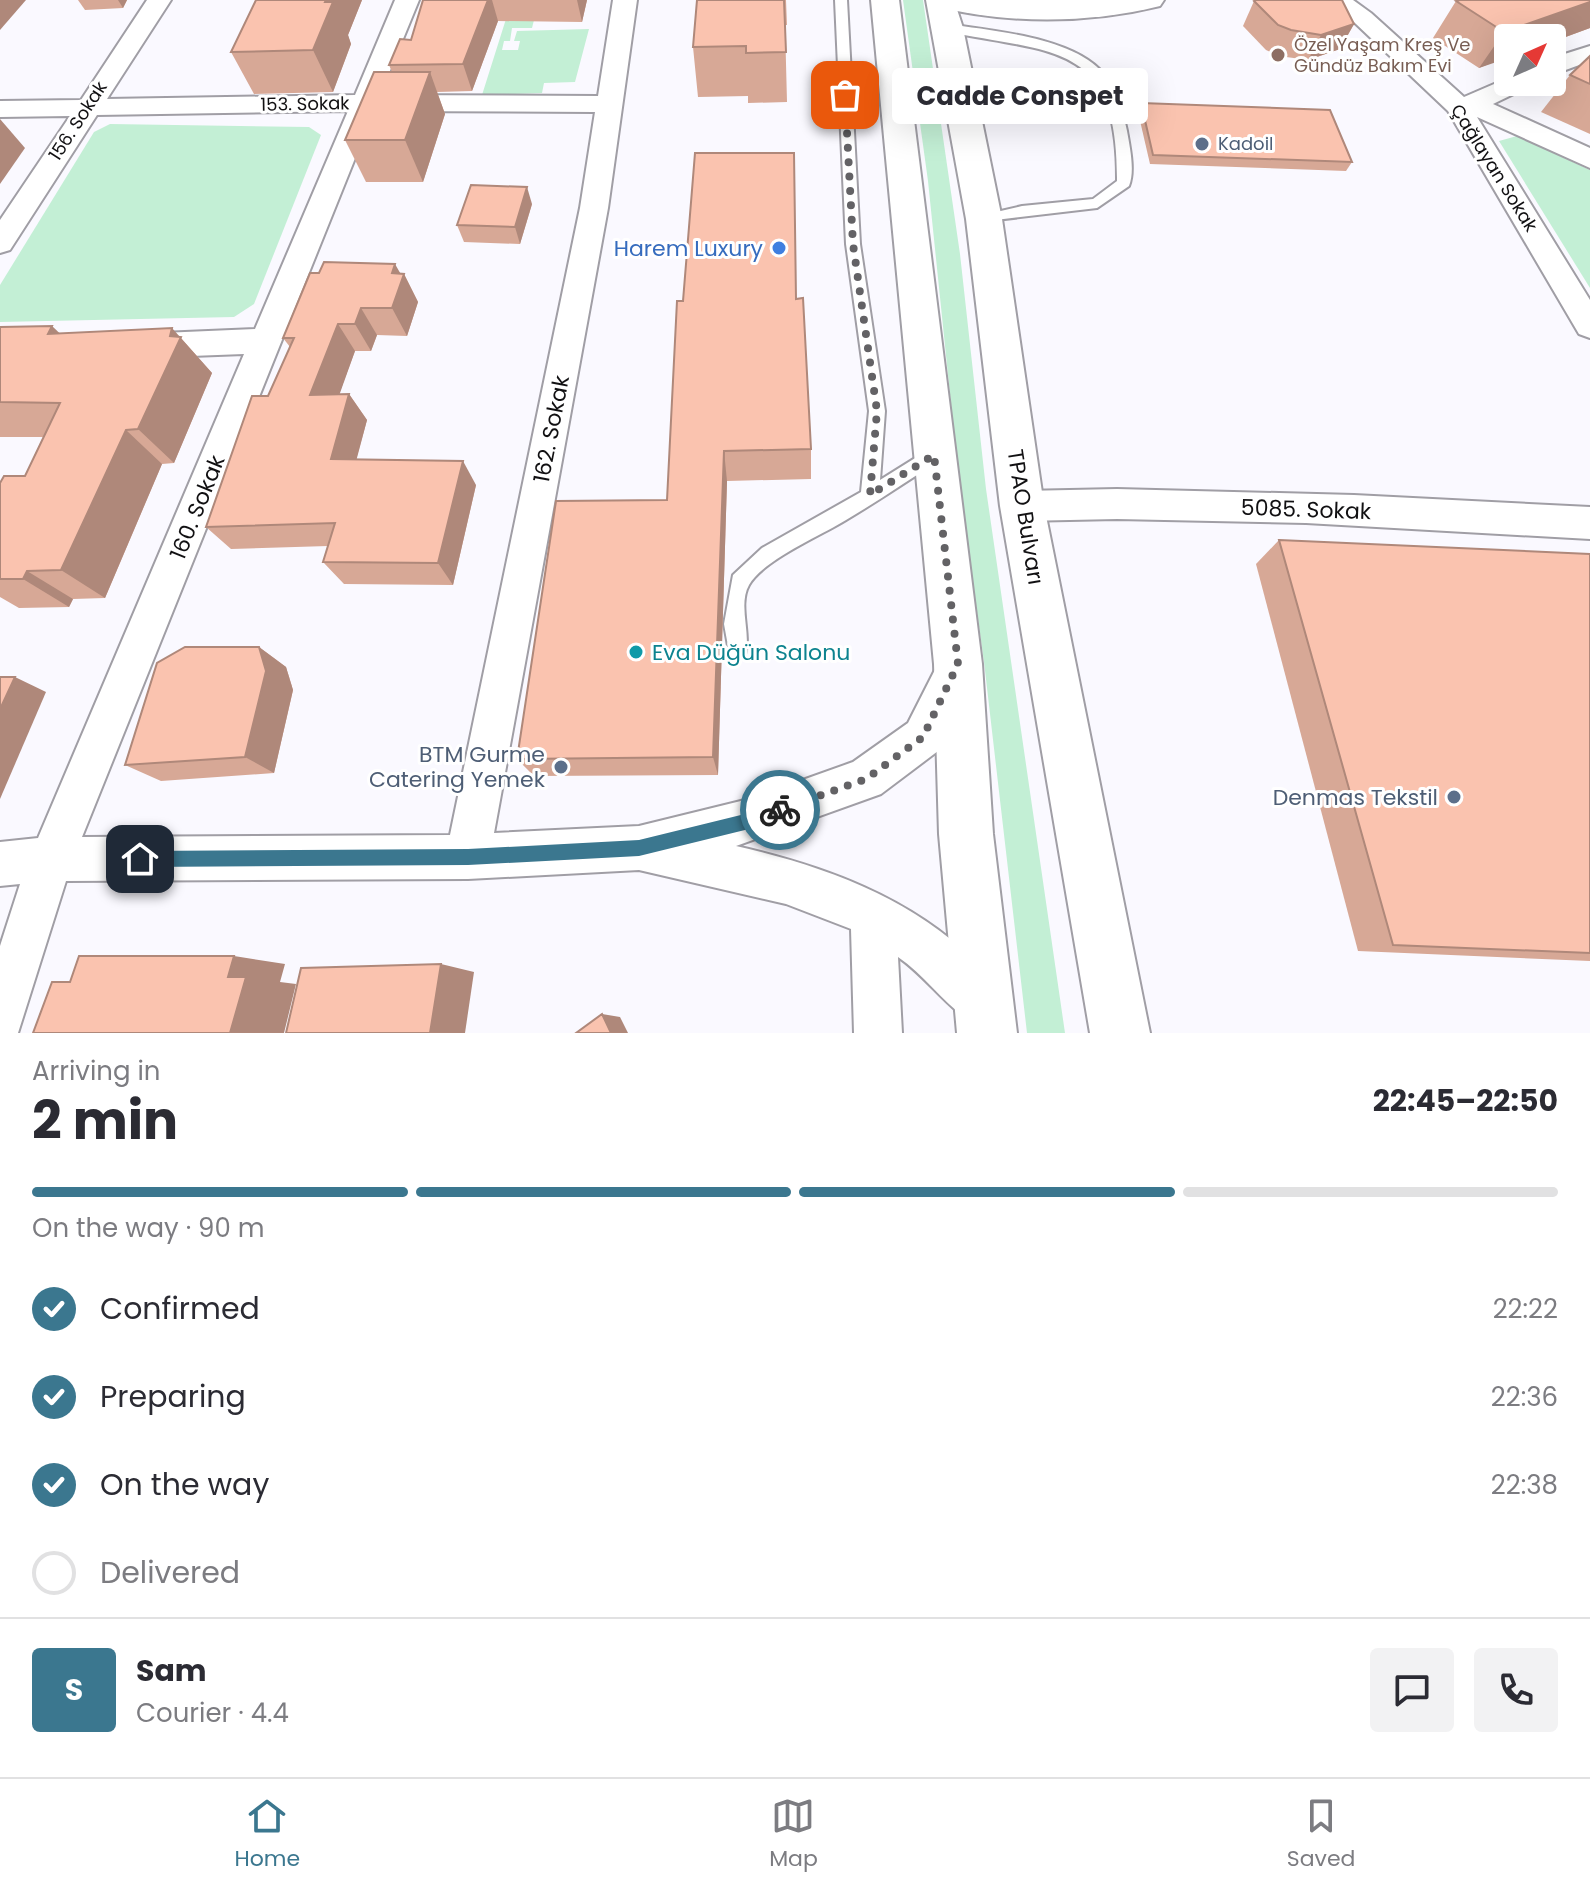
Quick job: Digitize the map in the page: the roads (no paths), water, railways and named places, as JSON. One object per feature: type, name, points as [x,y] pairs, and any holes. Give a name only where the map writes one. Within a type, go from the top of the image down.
[{"type":"main road","points":[[885,0],[958,664],[966,834],[985,1019]]},
{"type":"main road","points":[[944,9],[1115,9],[1150,0]]},
{"type":"main road","name":"TPAO Bulvarı","points":[[944,9],[984,219],[1022,506],[1120,1033]]},
{"type":"street","name":"156. Sokak","points":[[0,243],[159,0]]},
{"type":"street","name":"160. Sokak","points":[[0,1019],[51,859],[407,0]]},
{"type":"street","name":"162. Sokak","points":[[468,857],[594,208],[625,0]]},
{"type":"street","name":"Çağlayan Sokak","points":[[1337,0],[1363,18],[1465,105],[1590,326]]},
{"type":"street","points":[[1566,62],[1590,53]]},
{"type":"street","points":[[1465,105],[1494,93]]},
{"type":"street","name":"153. Sokak","points":[[0,109],[363,103],[610,104]]},
{"type":"street","points":[[1465,105],[1590,159]]},
{"type":"street","points":[[109,347],[265,341]]},
{"type":"street","name":"5085. Sokak","points":[[1022,506],[1066,503],[1280,507],[1456,513],[1590,523]]},
{"type":"street","points":[[0,864],[51,859],[468,857],[639,848],[749,821],[866,779],[923,737],[958,664]]},
{"type":"street","points":[[639,848],[779,877],[873,913],[924,946],[985,1019]]},
{"type":"street","points":[[873,913],[878,1033]]},
{"type":"lane","points":[[841,0],[853,244],[877,411],[870,495]]},
{"type":"lane","points":[[944,9],[1066,53],[1099,75],[1113,106],[1125,154],[1124,183],[1097,203],[1022,211],[984,219]]},
{"type":"lane","points":[[737,651],[734,624],[740,581],[769,554],[934,455]]},
{"type":"place","name":"Özel Yaşam Kreş Ve Gündüz Bakım Evi","points":[[1278,55]]},
{"type":"place","name":"Cadde Conspet","points":[[845,95]]},
{"type":"place","name":"Kadoil","points":[[1202,144]]},
{"type":"place","name":"Harem Luxury","points":[[779,248]]},
{"type":"place","name":"Eva Düğün Salonu","points":[[636,652]]},
{"type":"place","name":"BTM Gurme Catering Yemek","points":[[561,767]]},
{"type":"place","name":"Denmas Tekstil","points":[[1454,797]]}]
